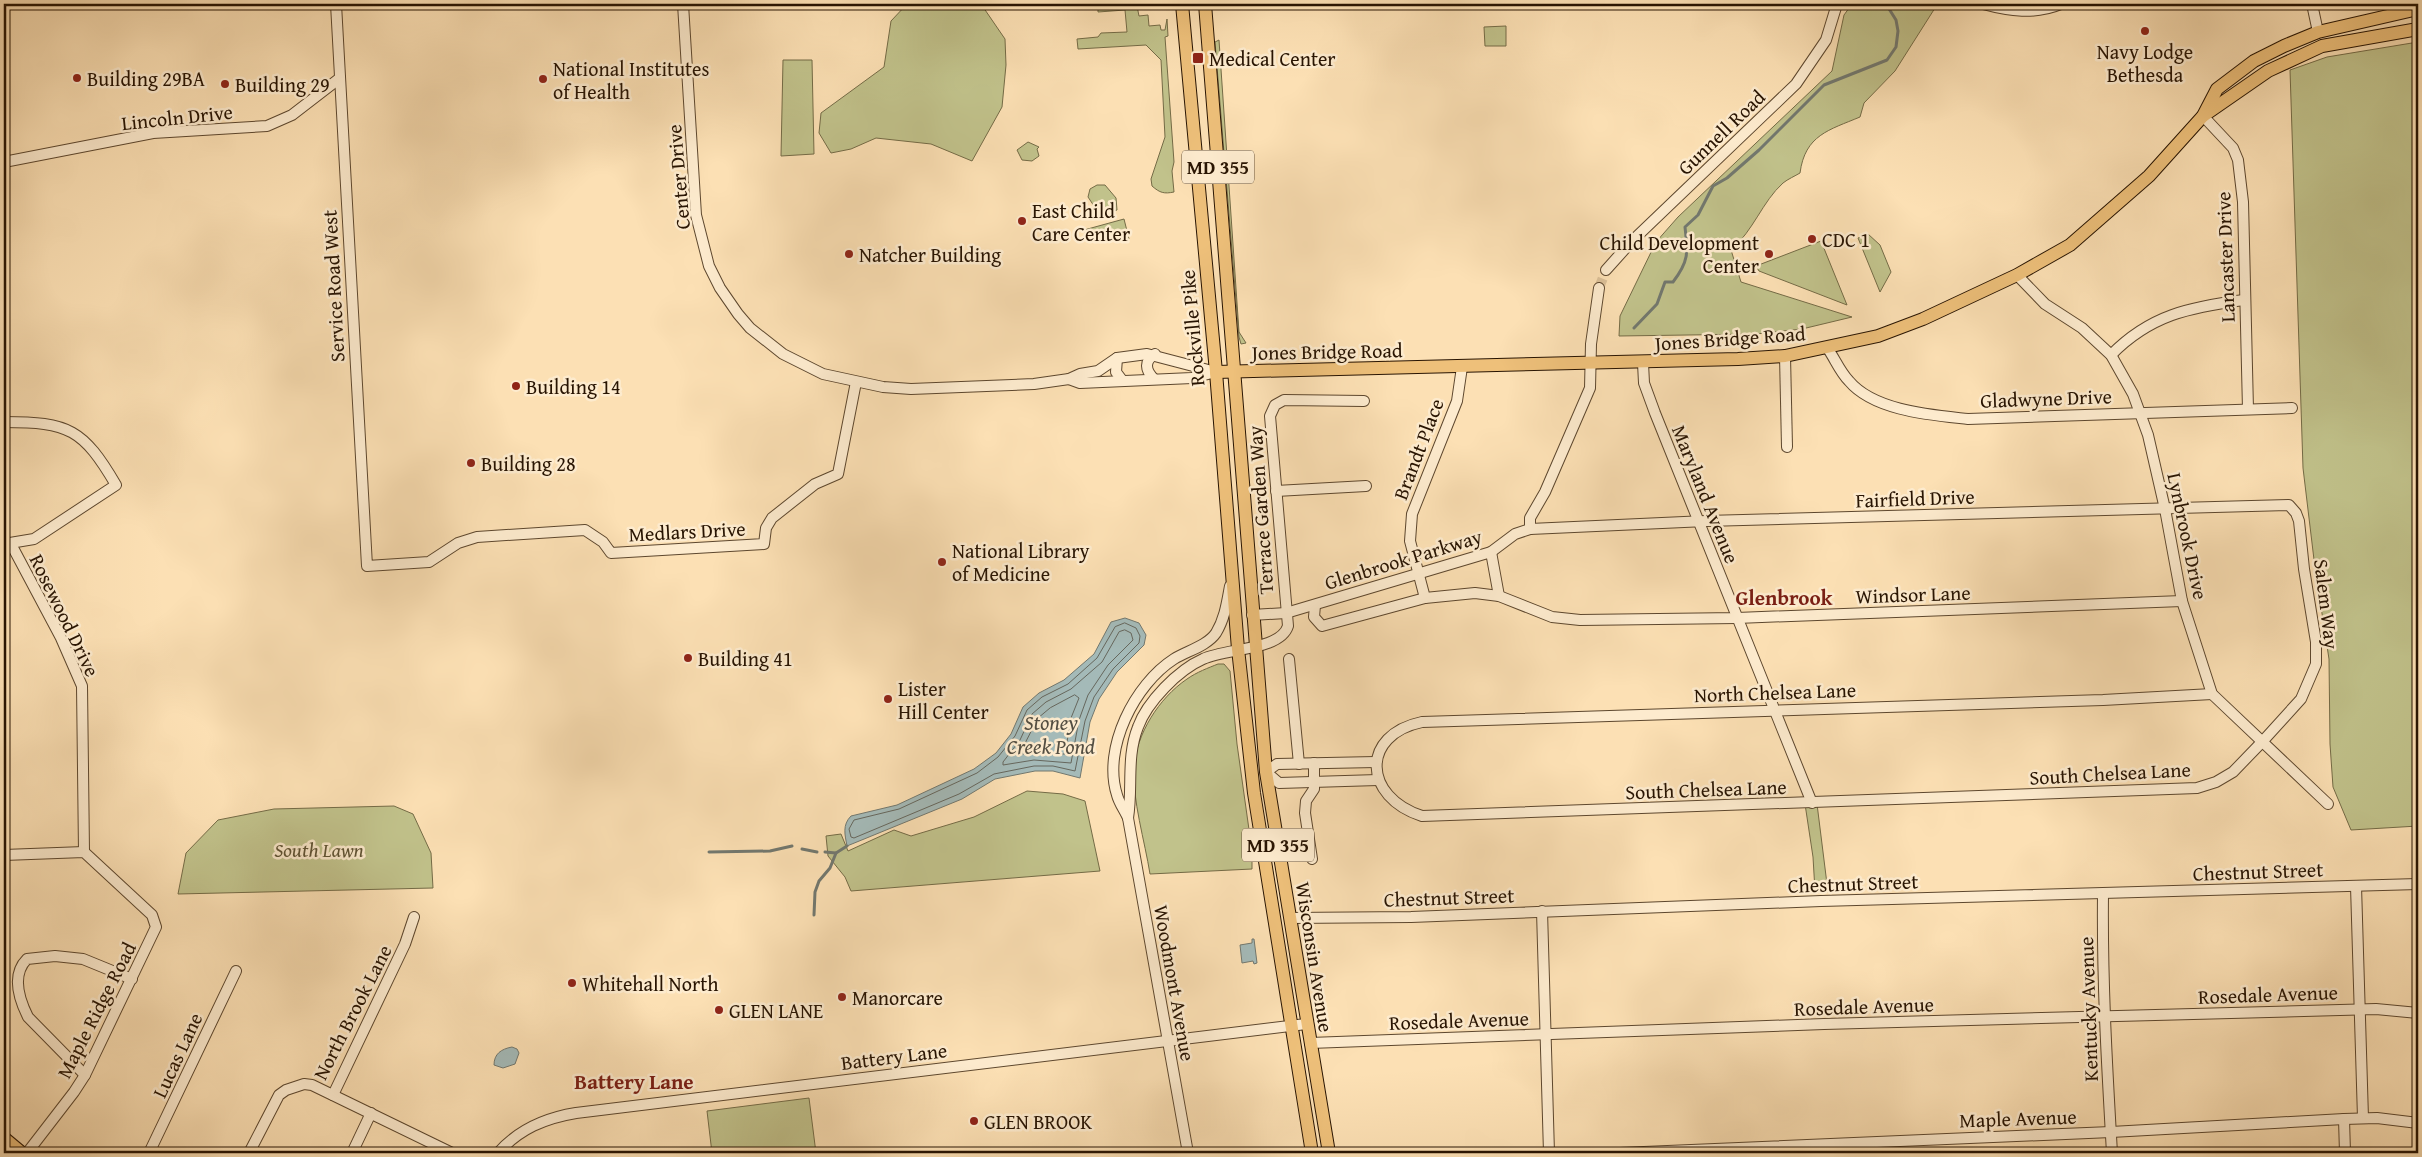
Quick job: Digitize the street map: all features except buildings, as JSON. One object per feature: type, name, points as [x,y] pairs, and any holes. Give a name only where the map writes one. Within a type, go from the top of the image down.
[{"type":"main road","name":"Rockville Pike","points":[[1182,4],[1216,372],[1238,649]]},
{"type":"main road","name":"Rockville Pike","points":[[1205,4],[1255,646]]},
{"type":"main road","name":"Jones Bridge Road","points":[[1216,372],[1462,368],[1592,362],[1643,363],[1785,356],[1828,349],[1878,336],[1923,319],[2017,275],[2070,245],[2149,176],[2203,116],[2217,89],[2254,61],[2318,32],[2418,10]]},
{"type":"main road","name":"Jones Bridge Road","points":[[2203,116],[2231,99],[2268,71],[2322,46],[2418,29]]},
{"type":"main road","points":[[2318,32],[2322,46]]},
{"type":"main road","name":"Wisconsin Avenue","points":[[1255,646],[1266,772],[1306,1024],[1329,1153]]},
{"type":"main road","name":"Wisconsin Avenue","points":[[1238,649],[1252,773],[1273,919],[1312,1153]]},
{"type":"main road","points":[[1252,773],[1266,772]]},
{"type":"main road","points":[[1273,919],[1290,918]]},
{"type":"main road","points":[[4,1138],[22,1153]]},
{"type":"street","name":"Service Road West","points":[[336,4],[367,566]]},
{"type":"street","name":"Center Drive","points":[[683,4],[696,215],[709,266],[720,288],[738,314],[770,345],[801,365],[822,374],[856,382],[911,389],[1034,384],[1069,380],[1080,383],[1192,378],[1216,372]]},
{"type":"street","name":"Gunnell Road","points":[[1606,270],[1632,241],[1796,84],[1826,40],[1837,4]]},
{"type":"street","points":[[1983,4],[2020,12],[2044,9],[2061,4]]},
{"type":"street","points":[[2312,6],[2318,32]]},
{"type":"street","name":"Lincoln Drive","points":[[4,162],[153,132],[267,126],[292,116],[340,78]]},
{"type":"street","name":"Lancaster Drive","points":[[2203,116],[2232,148],[2238,160],[2243,202],[2248,409]]},
{"type":"street","name":"Lynbrook Drive","points":[[2017,275],[2045,304],[2082,328],[2111,355],[2133,394],[2148,435],[2165,509],[2182,601],[2212,694],[2328,804]]},
{"type":"street","points":[[1530,529],[1530,518],[1545,492],[1590,388],[1591,344],[1599,288]]},
{"type":"street","points":[[2111,355],[2129,337],[2163,317],[2200,305],[2244,300]]},
{"type":"street","name":"Gladwyne Drive","points":[[1828,349],[1850,383],[1863,393],[1885,404],[1925,414],[1968,419],[2292,408]]},
{"type":"street","name":"Center Drive","points":[[1069,380],[1080,374],[1098,371],[1117,358],[1138,354],[1155,354],[1178,363],[1216,372]]},
{"type":"street","points":[[1154,379],[1148,371],[1147,363],[1149,358],[1155,354]]},
{"type":"street","points":[[1785,356],[1787,447]]},
{"type":"street","points":[[1117,358],[1116,372],[1122,380]]},
{"type":"street","name":"Maryland Avenue","points":[[1643,363],[1644,383],[1697,522],[1812,803]]},
{"type":"street","name":"Brandt Place","points":[[1418,573],[1410,541],[1412,514],[1457,401],[1462,368]]},
{"type":"street","name":"Medlars Drive","points":[[367,566],[429,562],[458,543],[477,537],[585,530],[603,542],[611,553],[764,544],[766,528],[772,518],[815,484],[838,474],[856,382]]},
{"type":"street","name":"Terrace Garden Way","points":[[1255,646],[1274,641],[1285,633],[1288,626],[1270,416],[1275,405],[1284,400],[1364,401]]},
{"type":"street","points":[[4,422],[42,422],[69,430],[88,442],[116,486],[34,539],[8,544]]},
{"type":"street","points":[[1276,491],[1366,486]]},
{"type":"street","name":"Fairfield Drive","points":[[1530,529],[1697,522],[2165,509],[2279,503],[2289,505],[2296,513]]},
{"type":"street","name":"Salem Way","points":[[2262,742],[2301,699],[2316,664],[2316,642],[2296,513]]},
{"type":"street","name":"Glenbrook Parkway","points":[[1252,614],[1286,613],[1490,552],[1515,534],[1530,529]]},
{"type":"street","name":"Rosewood Drive","points":[[8,544],[61,638],[82,686],[84,852]]},
{"type":"street","points":[[1490,552],[1499,596]]},
{"type":"street","points":[[1418,573],[1425,598]]},
{"type":"street","name":"Woodmont Avenue","points":[[1128,818],[1117,795],[1115,784],[1117,743],[1132,704],[1154,676],[1174,659],[1206,642],[1215,634],[1225,614],[1232,575]]},
{"type":"street","name":"Windsor Lane","points":[[1315,605],[1314,617],[1322,626],[1425,598],[1474,593],[1499,596],[1531,610],[1570,620],[1737,618],[2182,601]]},
{"type":"street","name":"Woodmont Avenue","points":[[1188,1153],[1128,818],[1131,752],[1138,725],[1149,706],[1189,666],[1214,654],[1255,646]]},
{"type":"street","points":[[1289,658],[1299,764]]},
{"type":"street","name":"North Chelsea Lane","points":[[1376,762],[1381,749],[1393,734],[1411,724],[1422,722],[2094,700],[2212,694]]},
{"type":"street","name":"South Chelsea Lane","points":[[1378,780],[1392,801],[1407,811],[1422,816],[2197,788],[2216,782],[2232,772],[2262,742]]},
{"type":"street","points":[[1376,762],[1378,780],[1280,783],[1266,772],[1277,764],[1299,764],[1376,762]]},
{"type":"street","points":[[1312,859],[1305,813],[1306,801],[1313,792],[1315,782],[1314,763]]},
{"type":"street","points":[[4,856],[84,852]]},
{"type":"street","name":"Maple Ridge Road","points":[[27,1153],[85,1075],[156,928],[152,915],[84,852]]},
{"type":"street","name":"Chestnut Street","points":[[1290,918],[1411,917],[2418,884]]},
{"type":"street","points":[[2356,886],[2363,1118]]},
{"type":"street","name":"Kentucky Avenue","points":[[2103,894],[2102,954],[2112,1153]]},
{"type":"street","points":[[1542,912],[1550,1153]]},
{"type":"street","name":"North Brook Lane","points":[[249,1153],[279,1095],[286,1090],[304,1084],[333,1095],[406,944],[414,917]]},
{"type":"street","points":[[85,1075],[28,1017],[23,1006],[17,980],[19,966],[26,958],[55,956],[83,959],[132,979]]},
{"type":"street","name":"Lucas Lane","points":[[149,1153],[236,971]]},
{"type":"street","name":"Rosedale Avenue","points":[[1310,1043],[2376,1008],[2418,1013]]},
{"type":"street","name":"Battery Lane","points":[[498,1153],[506,1143],[527,1128],[544,1120],[570,1114],[1306,1024]]},
{"type":"street","points":[[333,1095],[452,1153]]},
{"type":"street","points":[[352,1153],[371,1114]]},
{"type":"street","name":"Maple Avenue","points":[[1620,1153],[1830,1148],[2363,1118],[2418,1123]]},
{"type":"street","points":[[2344,1119],[2345,1153]]},
{"type":"green space","points":[[907,4],[981,4],[1005,39],[1006,65],[1002,107],[972,161],[931,144],[876,138],[851,149],[831,153],[819,133],[821,113],[884,67],[891,21]]},
{"type":"green space","points":[[1852,4],[1931,4],[1935,8],[1895,71],[1864,103],[1860,117],[1829,130],[1813,142],[1807,150],[1800,173],[1785,182],[1776,191],[1746,234],[1731,250],[1741,282],[1852,317],[1802,329],[1756,334],[1619,336],[1620,316],[1656,242],[1678,217],[1832,71],[1844,15]]},
{"type":"green space","points":[[1137,6],[1139,16],[1148,15],[1149,26],[1160,25],[1161,30],[1165,30],[1167,19],[1168,36],[1165,37],[1174,162],[1172,171],[1174,192],[1165,193],[1157,190],[1152,186],[1151,179],[1165,137],[1161,60],[1146,45],[1078,49],[1077,39],[1098,37],[1101,33],[1127,32],[1125,10],[1098,12],[1098,9]]},
{"type":"green space","points":[[1506,26],[1506,46],[1485,46],[1484,27]]},
{"type":"green space","points":[[1219,40],[1239,332],[1246,343],[1241,344],[1239,337],[1215,42]]},
{"type":"green space","points":[[2418,42],[2418,826],[2351,830],[2333,787],[2330,744],[2329,659],[2315,568],[2303,468],[2290,70],[2327,57]]},
{"type":"green space","points":[[783,60],[812,60],[814,154],[781,156]]},
{"type":"green space","points":[[1028,142],[1039,147],[1037,149],[1039,156],[1032,161],[1022,160],[1017,150]]},
{"type":"green space","points":[[1097,185],[1105,185],[1116,198],[1117,210],[1105,214],[1098,212],[1088,197],[1090,189]]},
{"type":"green space","points":[[1124,219],[1129,239],[1086,241],[1084,230]]},
{"type":"green space","points":[[1868,234],[1880,245],[1891,272],[1880,292],[1858,238]]},
{"type":"green space","points":[[1821,241],[1847,305],[1759,271],[1756,266]]},
{"type":"green space","points":[[1218,664],[1224,664],[1230,671],[1237,744],[1252,851],[1252,869],[1150,874],[1135,793],[1134,768],[1139,742],[1151,718],[1167,696],[1202,670]]},
{"type":"green space","points":[[1027,791],[1063,794],[1085,801],[1100,871],[851,891],[845,877],[828,856],[826,836],[841,834],[848,851],[894,830],[911,836],[974,817]]},
{"type":"green space","points":[[1805,804],[1817,804],[1828,892],[1815,891],[1813,857]]},
{"type":"green space","name":"South Lawn","points":[[394,806],[413,814],[431,853],[433,888],[178,894],[186,853],[218,820],[274,809]]},
{"type":"green space","points":[[809,1098],[816,1153],[712,1153],[707,1111]]},
{"type":"water","name":"Stoney Creek Pond","points":[[1125,618],[1139,623],[1146,635],[1144,645],[1117,672],[1099,699],[1090,722],[1080,778],[1053,771],[1035,771],[995,779],[962,799],[847,846],[845,827],[851,816],[897,805],[974,769],[996,753],[1011,734],[1023,707],[1039,693],[1064,680],[1094,654],[1111,622]]},
{"type":"water","points":[[1252,939],[1254,939],[1257,963],[1254,964],[1253,961],[1242,963],[1240,945],[1252,943]]},
{"type":"water","points":[[512,1047],[517,1049],[519,1053],[515,1064],[503,1068],[494,1065],[495,1058],[499,1053]]},
{"type":"waterway","points":[[1634,328],[1657,304],[1665,282],[1673,282],[1682,268],[1687,250],[1685,227],[1698,215],[1713,186],[1727,178],[1759,150],[1824,85],[1887,60],[1896,47],[1898,31],[1896,20],[1886,4]]},
{"type":"waterway","points":[[709,852],[770,851],[792,846]]},
{"type":"waterway","points":[[814,915],[815,892],[819,881],[830,868],[836,853],[847,846]]},
{"type":"waterway","points":[[802,849],[817,852]]},
{"type":"waterway","points":[[825,852],[836,853]]},
{"type":"tunnel","points":[[1599,288],[1606,270]]},
{"type":"place","name":"Navy Lodge Bethesda","points":[[2145,31]]},
{"type":"place","name":"Medical Center","points":[[1198,58]]},
{"type":"place","name":"Building 29BA","points":[[77,78]]},
{"type":"place","name":"National Institutes of Health","points":[[543,79]]},
{"type":"place","name":"Building 29","points":[[225,84]]},
{"type":"place","name":"East Child Care Center","points":[[1022,221]]},
{"type":"place","name":"CDC 1","points":[[1812,239]]},
{"type":"place","name":"Natcher Building","points":[[849,254]]},
{"type":"place","name":"Child Development Center","points":[[1769,254]]},
{"type":"place","name":"Building 14","points":[[516,386]]},
{"type":"place","name":"Building 28","points":[[471,463]]},
{"type":"place","name":"National Library of Medicine","points":[[942,562]]},
{"type":"place","name":"Building 41","points":[[688,658]]},
{"type":"place","name":"Lister Hill Center","points":[[888,699]]},
{"type":"place","name":"Whitehall North","points":[[572,983]]},
{"type":"place","name":"Manorcare","points":[[842,997]]},
{"type":"place","name":"GLEN LANE","points":[[719,1010]]},
{"type":"place","name":"GLEN BROOK","points":[[974,1121]]},
{"type":"district","name":"Glenbrook","points":[[1784,597]]},
{"type":"district","name":"Battery Lane","points":[[634,1081]]}]
